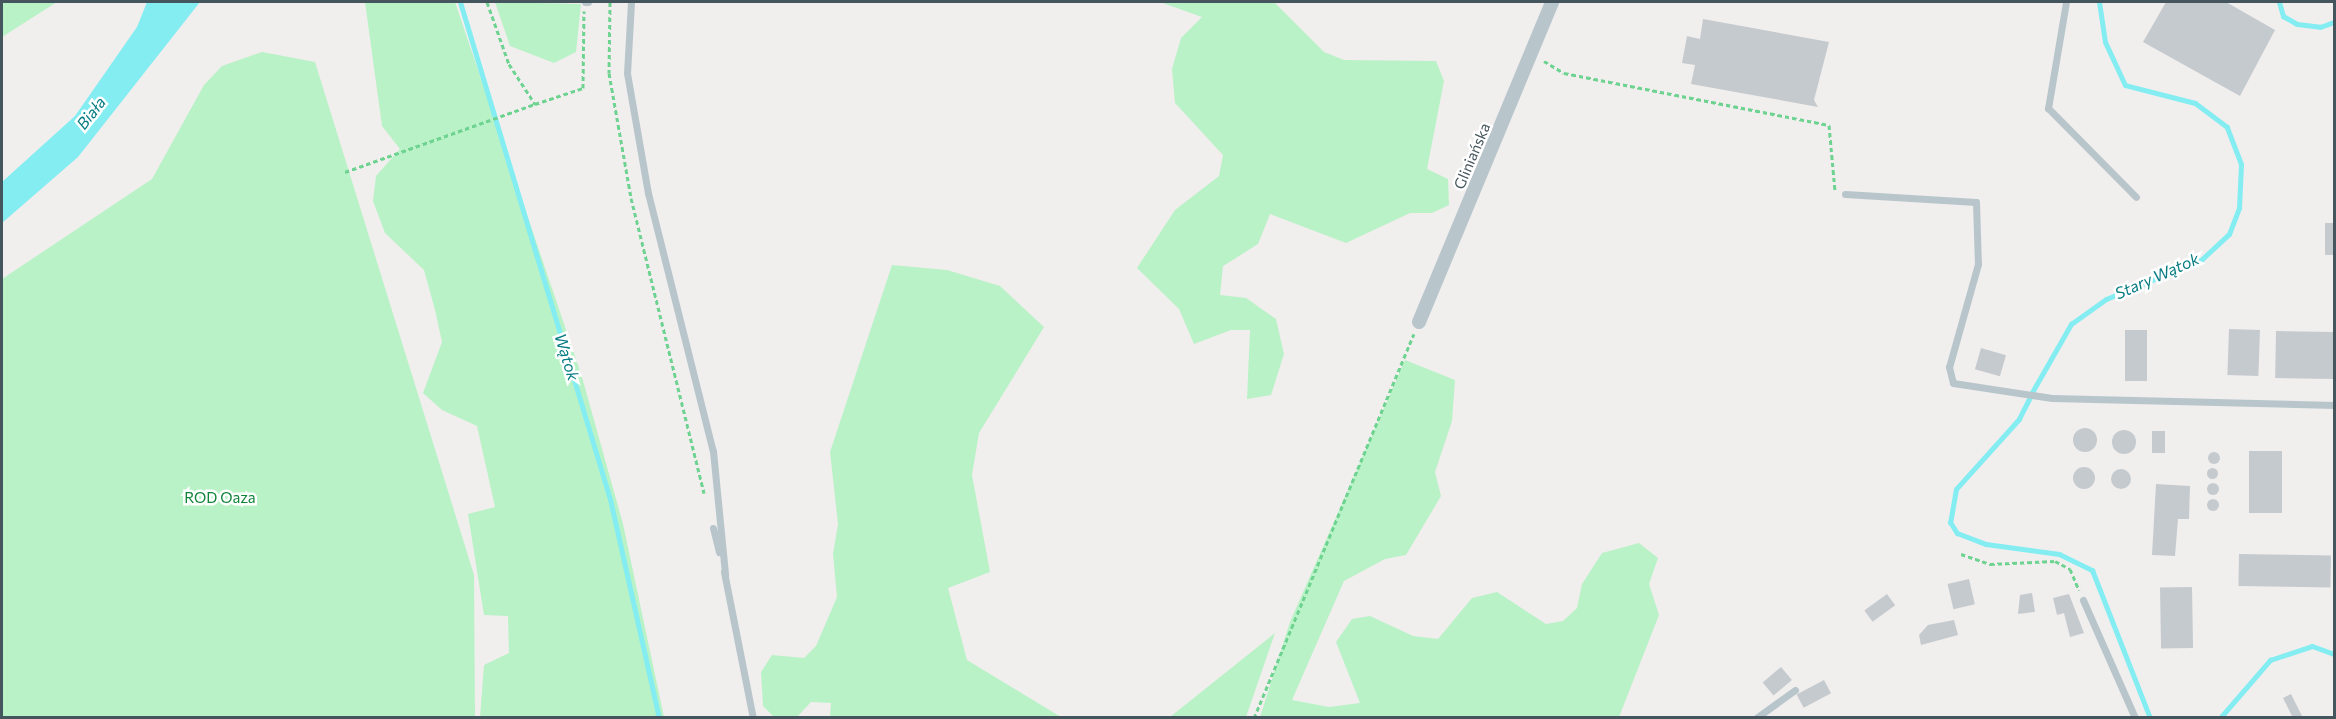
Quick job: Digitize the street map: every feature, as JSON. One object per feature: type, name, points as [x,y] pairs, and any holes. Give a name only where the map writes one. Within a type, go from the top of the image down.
[{"type":"street","name":"Gliniańska","points":[[1419,322],[1552,2]]},
{"type":"lane","points":[[631,2],[627,73],[648,193],[713,451],[716,532],[753,717]]},
{"type":"lane","points":[[2066,2],[2048,108],[2136,197]]},
{"type":"lane","points":[[1845,194],[1977,202],[1978,264],[1949,367],[1953,383],[2052,398],[2334,405]]},
{"type":"lane","points":[[2083,600],[2135,717]]},
{"type":"lane","points":[[1756,717],[1795,690]]},
{"type":"path","points":[[487,2],[509,64],[536,104]]},
{"type":"path","points":[[345,172],[583,88],[586,2]]},
{"type":"path","points":[[610,2],[609,73],[631,198],[716,532]]},
{"type":"path","points":[[1532,53],[1564,73],[1829,125],[1831,190],[1845,194]]},
{"type":"path","points":[[1254,717],[1419,322]]},
{"type":"path","points":[[1961,554],[1990,564],[2055,561],[2070,569],[2083,600]]},
{"type":"green space","points":[[2,2],[57,2],[2,37]]},
{"type":"green space","points":[[365,2],[455,2],[582,377],[623,524],[664,717],[480,717],[484,665],[509,653],[508,616],[484,615],[468,514],[495,507],[477,426],[442,410],[423,393],[442,342],[435,310],[424,270],[385,233],[373,201],[376,176],[400,149],[382,126]]},
{"type":"green space","points":[[495,2],[581,4],[576,52],[554,63],[510,46]]},
{"type":"green space","points":[[1160,2],[1274,2],[1324,52],[1344,60],[1436,61],[1444,81],[1427,169],[1448,179],[1449,205],[1432,213],[1410,213],[1346,243],[1270,214],[1258,244],[1223,266],[1220,295],[1246,298],[1276,319],[1284,354],[1271,395],[1247,399],[1250,330],[1231,330],[1194,344],[1179,309],[1137,268],[1175,210],[1219,176],[1223,155],[1175,103],[1172,69],[1181,38],[1202,17]]},
{"type":"green space","name":"ROD Oaza","points":[[262,52],[315,62],[474,575],[475,717],[2,717],[2,279],[152,179],[204,85],[222,66]]},
{"type":"green space","points":[[892,265],[947,270],[1000,286],[1044,327],[979,433],[972,475],[990,572],[948,588],[967,660],[1061,717],[830,717],[831,703],[811,702],[798,716],[775,718],[763,706],[761,672],[772,655],[804,658],[816,646],[837,597],[833,554],[838,524],[830,452]]},
{"type":"green space","points":[[1405,360],[1455,380],[1452,421],[1435,472],[1441,496],[1406,555],[1385,559],[1344,581],[1292,700],[1329,707],[1360,703],[1336,642],[1352,619],[1370,616],[1413,636],[1438,639],[1472,598],[1497,592],[1546,624],[1563,621],[1577,608],[1582,584],[1602,553],[1639,543],[1658,558],[1649,584],[1659,615],[1619,717],[1260,717],[1290,622]]},
{"type":"green space","points":[[1275,633],[1246,717],[1170,717]]},
{"type":"water","name":"Biała","points":[[147,2],[200,2],[78,157],[2,223],[2,182],[75,116],[137,27]]},
{"type":"building","points":[[2166,2],[2226,2],[2275,30],[2240,96],[2143,42]]},
{"type":"building","points":[[1703,19],[1829,42],[1814,100],[1818,107],[1691,84],[1695,65],[1682,63],[1687,36],[1700,39]]},
{"type":"building","points":[[2325,223],[2334,223],[2334,255],[2325,255]]},
{"type":"building","points":[[2229,329],[2260,330],[2258,376],[2227,375]]},
{"type":"building","points":[[2125,330],[2147,330],[2147,381],[2125,381]]},
{"type":"building","points":[[2276,331],[2334,332],[2333,379],[2275,378]]},
{"type":"building","points":[[1981,348],[2006,355],[2000,376],[1975,369]]},
{"type":"building","points":[[2085,428],[2094,431],[2097,440],[2094,449],[2085,452],[2076,449],[2073,440],[2076,431]]},
{"type":"building","points":[[2124,430],[2132,434],[2136,442],[2132,450],[2124,454],[2116,450],[2112,442],[2116,434]]},
{"type":"building","points":[[2152,431],[2165,431],[2165,453],[2152,453]]},
{"type":"building","points":[[2249,451],[2282,451],[2282,513],[2249,513]]},
{"type":"building","points":[[2216,452],[2220,458],[2216,464],[2212,464],[2208,456]]},
{"type":"building","points":[[2084,467],[2092,470],[2095,478],[2092,486],[2084,489],[2076,486],[2073,478],[2076,470]]},
{"type":"building","points":[[2212,467],[2218,473],[2212,479],[2206,473]]},
{"type":"building","points":[[2117,469],[2125,469],[2131,475],[2131,483],[2125,489],[2117,489],[2111,483],[2111,475]]},
{"type":"building","points":[[2213,483],[2219,489],[2213,495],[2207,489]]},
{"type":"building","points":[[2156,484],[2190,486],[2189,519],[2178,519],[2175,556],[2152,555]]},
{"type":"building","points":[[2215,499],[2219,505],[2215,511],[2211,511],[2207,503]]},
{"type":"building","points":[[2239,554],[2331,556],[2330,588],[2238,586]]},
{"type":"building","points":[[1969,579],[1975,604],[1953,609],[1948,584]]},
{"type":"building","points":[[2192,587],[2193,648],[2161,649],[2160,588]]},
{"type":"building","points":[[2032,593],[2035,612],[2018,614],[2020,595]]},
{"type":"building","points":[[1887,594],[1895,605],[1873,622],[1864,610]]},
{"type":"building","points":[[2069,594],[2084,633],[2070,637],[2064,613],[2057,615],[2053,598]]},
{"type":"building","points":[[1954,620],[1958,635],[1921,645],[1919,635],[1928,625]]},
{"type":"building","points":[[1781,667],[1792,680],[1774,695],[1763,682]]},
{"type":"building","points":[[1824,680],[1831,693],[1804,708],[1797,695]]},
{"type":"building","points":[[2291,694],[2303,718],[2293,718],[2283,698]]},
{"type":"waterway","name":"Wątok","points":[[460,2],[610,499],[659,718]]},
{"type":"waterway","name":"Stary Wątok","points":[[2031,394],[2071,324],[2106,299],[2201,260],[2229,234],[2239,208],[2241,164],[2227,127],[2195,103],[2125,85],[2105,42],[2099,2]]},
{"type":"waterway","name":"Stary Wątok","points":[[2279,2],[2283,16],[2297,24],[2320,27],[2334,22]]},
{"type":"waterway","name":"Stary Wątok","points":[[2030,397],[2019,419],[1956,489],[1950,522],[1957,533],[1986,544],[2059,554],[2092,570],[2150,718]]},
{"type":"waterway","name":"Stary Wątok","points":[[2220,718],[2270,660],[2312,646],[2334,654]]}]
